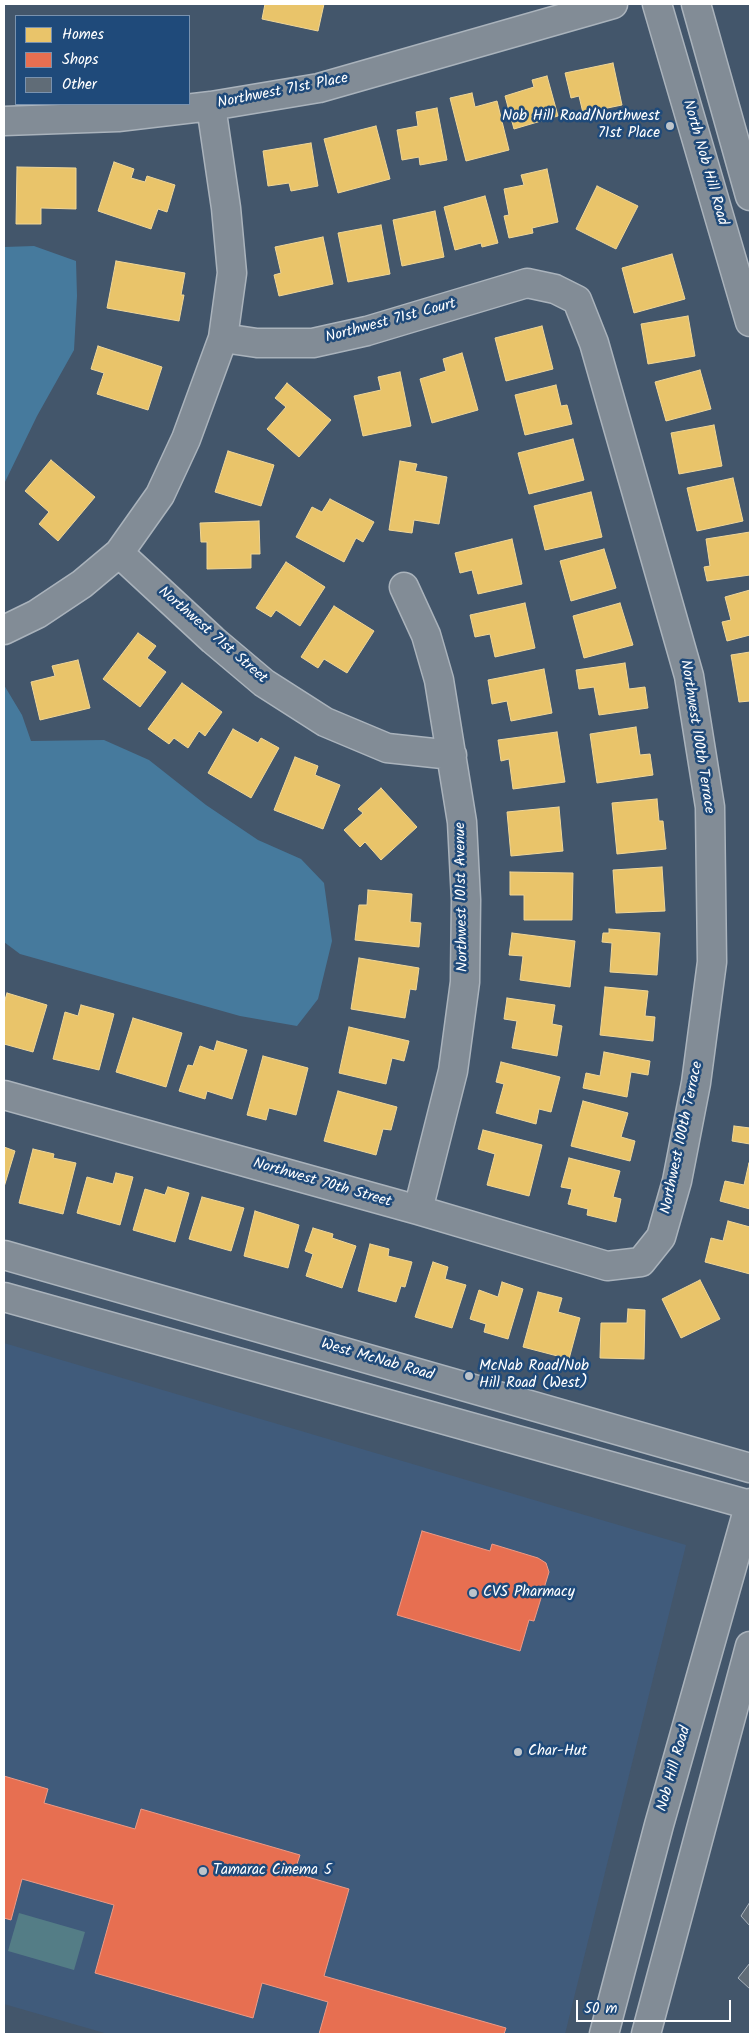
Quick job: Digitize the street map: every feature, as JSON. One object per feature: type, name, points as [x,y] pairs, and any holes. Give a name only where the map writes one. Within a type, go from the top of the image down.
[{"type":"street","name":"Northwest 71st Place","points":[[4,122],[118,117],[210,106],[319,88],[613,4]]},
{"type":"street","name":"North Nob Hill Road","points":[[657,4],[750,322]]},
{"type":"street","points":[[696,4],[750,196]]},
{"type":"street","points":[[4,630],[37,614],[82,584],[119,553],[160,495],[186,439],[224,338],[232,273],[226,208],[210,106]]},
{"type":"street","name":"Northwest 71st Court","points":[[224,338],[257,342],[313,343],[367,331],[527,283],[555,289]]},
{"type":"street","name":"Northwest 100th Terrace","points":[[555,289],[577,300],[594,343],[689,676],[710,807],[712,962],[696,1083],[677,1182],[661,1237],[641,1262]]},
{"type":"street","name":"Northwest 71st Street","points":[[119,553],[213,640],[264,683],[326,722],[387,748],[452,755]]},
{"type":"street","name":"Northwest 101st Avenue","points":[[404,587],[426,635],[439,680],[462,822],[466,900],[465,982],[453,1071],[418,1210]]},
{"type":"street","name":"Northwest 70th Street","points":[[4,1095],[418,1210],[607,1266],[641,1262]]},
{"type":"street","name":"West McNab Road","points":[[4,1255],[750,1468]]},
{"type":"street","points":[[4,1297],[750,1504]]},
{"type":"street","name":"Nob Hill Road","points":[[604,2034],[659,1825],[750,1504]]},
{"type":"street","points":[[646,2034],[750,1646]]},
{"type":"shaded area","points":[[34,246],[76,261],[77,296],[74,350],[37,416],[4,484],[4,247]]},
{"type":"shaded area","points":[[4,685],[22,715],[31,741],[104,740],[149,760],[206,805],[258,840],[301,859],[324,883],[332,941],[318,999],[297,1026],[240,1016],[20,954],[4,942]]},
{"type":"shaded area","points":[[4,1343],[686,1545],[565,2034],[108,2034],[4,2004]]},
{"type":"green space","points":[[19,1913],[85,1932],[74,1970],[8,1951]]},
{"type":"building: Homes","points":[[265,4],[324,4],[318,31],[262,19]]},
{"type":"building: Homes","points":[[613,63],[622,105],[583,113],[579,96],[571,98],[565,73]]},
{"type":"building: Homes","points":[[547,76],[558,116],[514,129],[505,96],[534,87],[532,80]]},
{"type":"building: Homes","points":[[472,93],[475,107],[497,101],[509,150],[466,161],[450,98]]},
{"type":"building: Homes","points":[[437,108],[447,160],[420,165],[419,157],[402,160],[397,130],[418,126],[416,112]]},
{"type":"building: Homes","points":[[376,126],[390,179],[338,193],[324,139]]},
{"type":"building: Homes","points":[[311,143],[318,186],[291,191],[289,183],[268,186],[263,151]]},
{"type":"building: Homes","points":[[114,162],[134,169],[131,178],[145,182],[147,176],[175,185],[167,212],[158,209],[151,229],[98,211]]},
{"type":"building: Homes","points":[[17,167],[76,168],[76,209],[41,208],[41,224],[16,224]]},
{"type":"building: Homes","points":[[547,169],[558,222],[532,228],[533,233],[509,238],[504,216],[509,215],[504,189],[524,185],[521,175]]},
{"type":"building: Homes","points":[[597,186],[638,206],[616,249],[576,229]]},
{"type":"building: Homes","points":[[485,196],[498,243],[482,247],[481,243],[455,250],[444,207]]},
{"type":"building: Homes","points":[[435,211],[444,257],[402,266],[393,220]]},
{"type":"building: Homes","points":[[381,225],[390,274],[348,282],[338,233]]},
{"type":"building: Homes","points":[[323,237],[333,284],[279,296],[274,275],[281,273],[275,247]]},
{"type":"building: Homes","points":[[672,254],[685,299],[634,313],[622,268]]},
{"type":"building: Homes","points":[[116,261],[185,273],[181,295],[184,295],[179,321],[107,308]]},
{"type":"building: Homes","points":[[688,316],[695,356],[648,364],[641,324]]},
{"type":"building: Homes","points":[[542,326],[553,369],[506,381],[495,338]]},
{"type":"building: Homes","points":[[98,346],[162,367],[148,410],[97,394],[104,373],[91,369]]},
{"type":"building: Homes","points":[[462,353],[478,410],[432,423],[420,379],[446,371],[443,359]]},
{"type":"building: Homes","points":[[700,370],[711,409],[666,421],[655,382]]},
{"type":"building: Homes","points":[[400,372],[411,426],[363,436],[354,396],[381,390],[378,377]]},
{"type":"building: Homes","points":[[287,383],[331,420],[299,457],[267,429],[286,407],[275,398]]},
{"type":"building: Homes","points":[[556,385],[561,406],[567,405],[572,424],[525,435],[515,395]]},
{"type":"building: Homes","points":[[714,425],[722,466],[679,474],[671,433]]},
{"type":"building: Homes","points":[[573,439],[584,480],[529,494],[518,453]]},
{"type":"building: Homes","points":[[228,451],[274,465],[261,506],[215,492]]},
{"type":"building: Homes","points":[[51,460],[95,497],[58,541],[39,524],[49,512],[25,491]]},
{"type":"building: Homes","points":[[400,461],[417,464],[415,471],[447,477],[439,524],[414,520],[412,533],[389,530]]},
{"type":"building: Homes","points":[[733,478],[743,521],[697,531],[687,488]]},
{"type":"building: Homes","points":[[591,492],[602,537],[545,550],[534,506]]},
{"type":"building: Homes","points":[[330,499],[374,522],[363,542],[356,538],[344,562],[296,537],[312,507],[322,512]]},
{"type":"building: Homes","points":[[259,521],[260,554],[251,554],[251,568],[207,569],[207,542],[201,542],[200,523]]},
{"type":"building: Homes","points":[[750,532],[750,575],[707,581],[704,567],[710,566],[706,539]]},
{"type":"building: Homes","points":[[512,539],[522,584],[478,594],[472,570],[460,573],[455,553]]},
{"type":"building: Homes","points":[[604,549],[616,588],[571,601],[560,561]]},
{"type":"building: Homes","points":[[286,562],[325,587],[300,626],[276,610],[271,617],[256,608]]},
{"type":"building: Homes","points":[[750,590],[750,635],[727,641],[722,622],[731,620],[725,597]]},
{"type":"building: Homes","points":[[525,603],[535,648],[495,657],[490,634],[475,637],[470,615]]},
{"type":"building: Homes","points":[[620,603],[633,645],[584,658],[573,616]]},
{"type":"building: Homes","points":[[334,606],[374,631],[347,673],[324,659],[318,668],[301,657]]},
{"type":"building: Homes","points":[[138,633],[156,646],[147,658],[166,672],[140,707],[103,679]]},
{"type":"building: Homes","points":[[750,652],[750,701],[739,702],[731,655]]},
{"type":"building: Homes","points":[[78,660],[90,708],[40,720],[31,682],[55,676],[52,666]]},
{"type":"building: Homes","points":[[625,663],[629,689],[645,687],[648,708],[599,715],[594,687],[579,689],[576,670]]},
{"type":"building: Homes","points":[[544,669],[552,713],[511,721],[507,701],[492,704],[488,680]]},
{"type":"building: Homes","points":[[182,683],[222,712],[205,736],[199,731],[188,748],[174,738],[169,744],[148,729]]},
{"type":"building: Homes","points":[[636,727],[640,755],[650,754],[653,775],[597,783],[590,734]]},
{"type":"building: Homes","points":[[233,729],[258,743],[261,738],[279,748],[251,798],[208,773]]},
{"type":"building: Homes","points":[[557,732],[565,782],[513,789],[509,759],[501,761],[498,740]]},
{"type":"building: Homes","points":[[295,757],[318,766],[315,775],[340,785],[323,829],[274,810]]},
{"type":"building: Homes","points":[[381,788],[417,827],[381,860],[365,842],[360,847],[344,830],[363,813],[358,809]]},
{"type":"building: Homes","points":[[657,799],[659,821],[663,821],[666,849],[617,854],[612,803]]},
{"type":"building: Homes","points":[[559,807],[563,851],[511,856],[507,812]]},
{"type":"building: Homes","points":[[662,867],[665,911],[616,913],[613,870]]},
{"type":"building: Homes","points":[[510,872],[573,873],[572,920],[524,920],[524,895],[510,895]]},
{"type":"building: Homes","points":[[368,890],[412,894],[410,922],[421,923],[419,947],[355,940],[359,905],[367,905]]},
{"type":"building: Homes","points":[[609,929],[660,933],[657,975],[610,972],[612,943],[602,942],[603,933],[609,933]]},
{"type":"building: Homes","points":[[512,933],[575,941],[570,987],[520,980],[523,956],[509,955]]},
{"type":"building: Homes","points":[[359,958],[419,968],[416,990],[410,989],[405,1018],[351,1009]]},
{"type":"building: Homes","points":[[605,987],[648,991],[645,1016],[655,1017],[653,1041],[600,1035]]},
{"type":"building: Homes","points":[[7,993],[47,1005],[33,1052],[4,1044],[4,1003]]},
{"type":"building: Homes","points":[[507,998],[555,1005],[552,1024],[562,1026],[557,1056],[512,1048],[517,1021],[504,1019]]},
{"type":"building: Homes","points":[[81,1005],[114,1014],[99,1070],[53,1059],[65,1012],[78,1016]]},
{"type":"building: Homes","points":[[133,1018],[182,1033],[166,1087],[116,1072]]},
{"type":"building: Homes","points":[[349,1027],[409,1041],[404,1061],[392,1058],[386,1084],[339,1073]]},
{"type":"building: Homes","points":[[217,1041],[247,1050],[232,1099],[207,1091],[205,1099],[179,1091],[188,1065],[193,1066],[200,1046],[214,1051]]},
{"type":"building: Homes","points":[[604,1052],[650,1061],[648,1075],[631,1072],[627,1097],[583,1088],[586,1073],[600,1076]]},
{"type":"building: Homes","points":[[263,1056],[308,1068],[296,1115],[269,1108],[266,1120],[247,1115]]},
{"type":"building: Homes","points":[[501,1062],[560,1077],[551,1112],[539,1109],[536,1124],[496,1113],[504,1084],[496,1082]]},
{"type":"building: Homes","points":[[338,1091],[397,1107],[391,1130],[383,1129],[376,1155],[324,1141]]},
{"type":"building: Homes","points":[[583,1101],[628,1113],[621,1137],[635,1141],[630,1161],[571,1146]]},
{"type":"building: Homes","points":[[734,1126],[750,1128],[750,1144],[732,1141]]},
{"type":"building: Homes","points":[[483,1130],[542,1145],[529,1196],[487,1185],[495,1154],[478,1149]]},
{"type":"building: Homes","points":[[4,1147],[15,1151],[4,1187]]},
{"type":"building: Homes","points":[[33,1149],[54,1154],[53,1158],[76,1163],[63,1214],[19,1203]]},
{"type":"building: Homes","points":[[569,1158],[620,1171],[613,1197],[621,1199],[616,1222],[587,1215],[588,1209],[568,1204],[572,1189],[561,1187]]},
{"type":"building: Homes","points":[[749,1163],[750,1209],[720,1201],[725,1181],[744,1185]]},
{"type":"building: Homes","points":[[116,1173],[133,1177],[120,1225],[77,1213],[87,1177],[113,1184]]},
{"type":"building: Homes","points":[[168,1187],[189,1193],[175,1242],[133,1230],[145,1189],[165,1195]]},
{"type":"building: Homes","points":[[202,1197],[244,1208],[231,1251],[189,1239]]},
{"type":"building: Homes","points":[[255,1211],[299,1225],[288,1268],[244,1256]]},
{"type":"building: Homes","points":[[728,1221],[750,1227],[750,1274],[705,1262],[711,1238],[723,1241]]},
{"type":"building: Homes","points":[[313,1228],[333,1234],[332,1238],[356,1246],[342,1288],[306,1276],[313,1254],[305,1251]]},
{"type":"building: Homes","points":[[370,1244],[389,1249],[388,1256],[412,1262],[405,1287],[401,1286],[396,1302],[358,1291]]},
{"type":"building: Homes","points":[[433,1262],[448,1267],[445,1279],[466,1285],[452,1328],[415,1317]]},
{"type":"building: Homes","points":[[700,1280],[720,1319],[681,1338],[662,1299]]},
{"type":"building: Homes","points":[[502,1282],[523,1289],[508,1339],[484,1332],[486,1324],[470,1319],[479,1290],[498,1297]]},
{"type":"building: Homes","points":[[538,1292],[562,1298],[558,1312],[580,1318],[569,1359],[523,1347]]},
{"type":"building: Homes","points":[[628,1309],[645,1310],[644,1359],[600,1358],[601,1323],[627,1323]]},
{"type":"building: Shops","name":"CVS Pharmacy","points":[[422,1531],[490,1551],[492,1544],[538,1558],[546,1563],[549,1572],[534,1621],[529,1620],[520,1651],[397,1615]]},
{"type":"building: Shops","points":[[4,1776],[48,1789],[44,1803],[135,1829],[141,1809],[300,1855],[294,1873],[349,1889],[324,1976],[506,2028],[504,2034],[319,2034],[328,2002],[262,1983],[253,2018],[95,1973],[114,1905],[22,1879],[11,1920],[4,1918]]},
{"type":"building: Other","points":[[750,1902],[750,1926],[741,1916]]},
{"type":"building: Other","points":[[750,1963],[750,1989],[738,1978]]},
{"type":"place","name":"Nob Hill Road/Northwest 71st Place","points":[[670,126]]},
{"type":"place","name":"McNab Road/Nob Hill Road (West)","points":[[469,1376]]},
{"type":"place","name":"CVS Pharmacy","points":[[473,1593]]},
{"type":"place","name":"Char-Hut","points":[[518,1752]]},
{"type":"place","name":"Tamarac Cinema 5","points":[[203,1871]]}]
